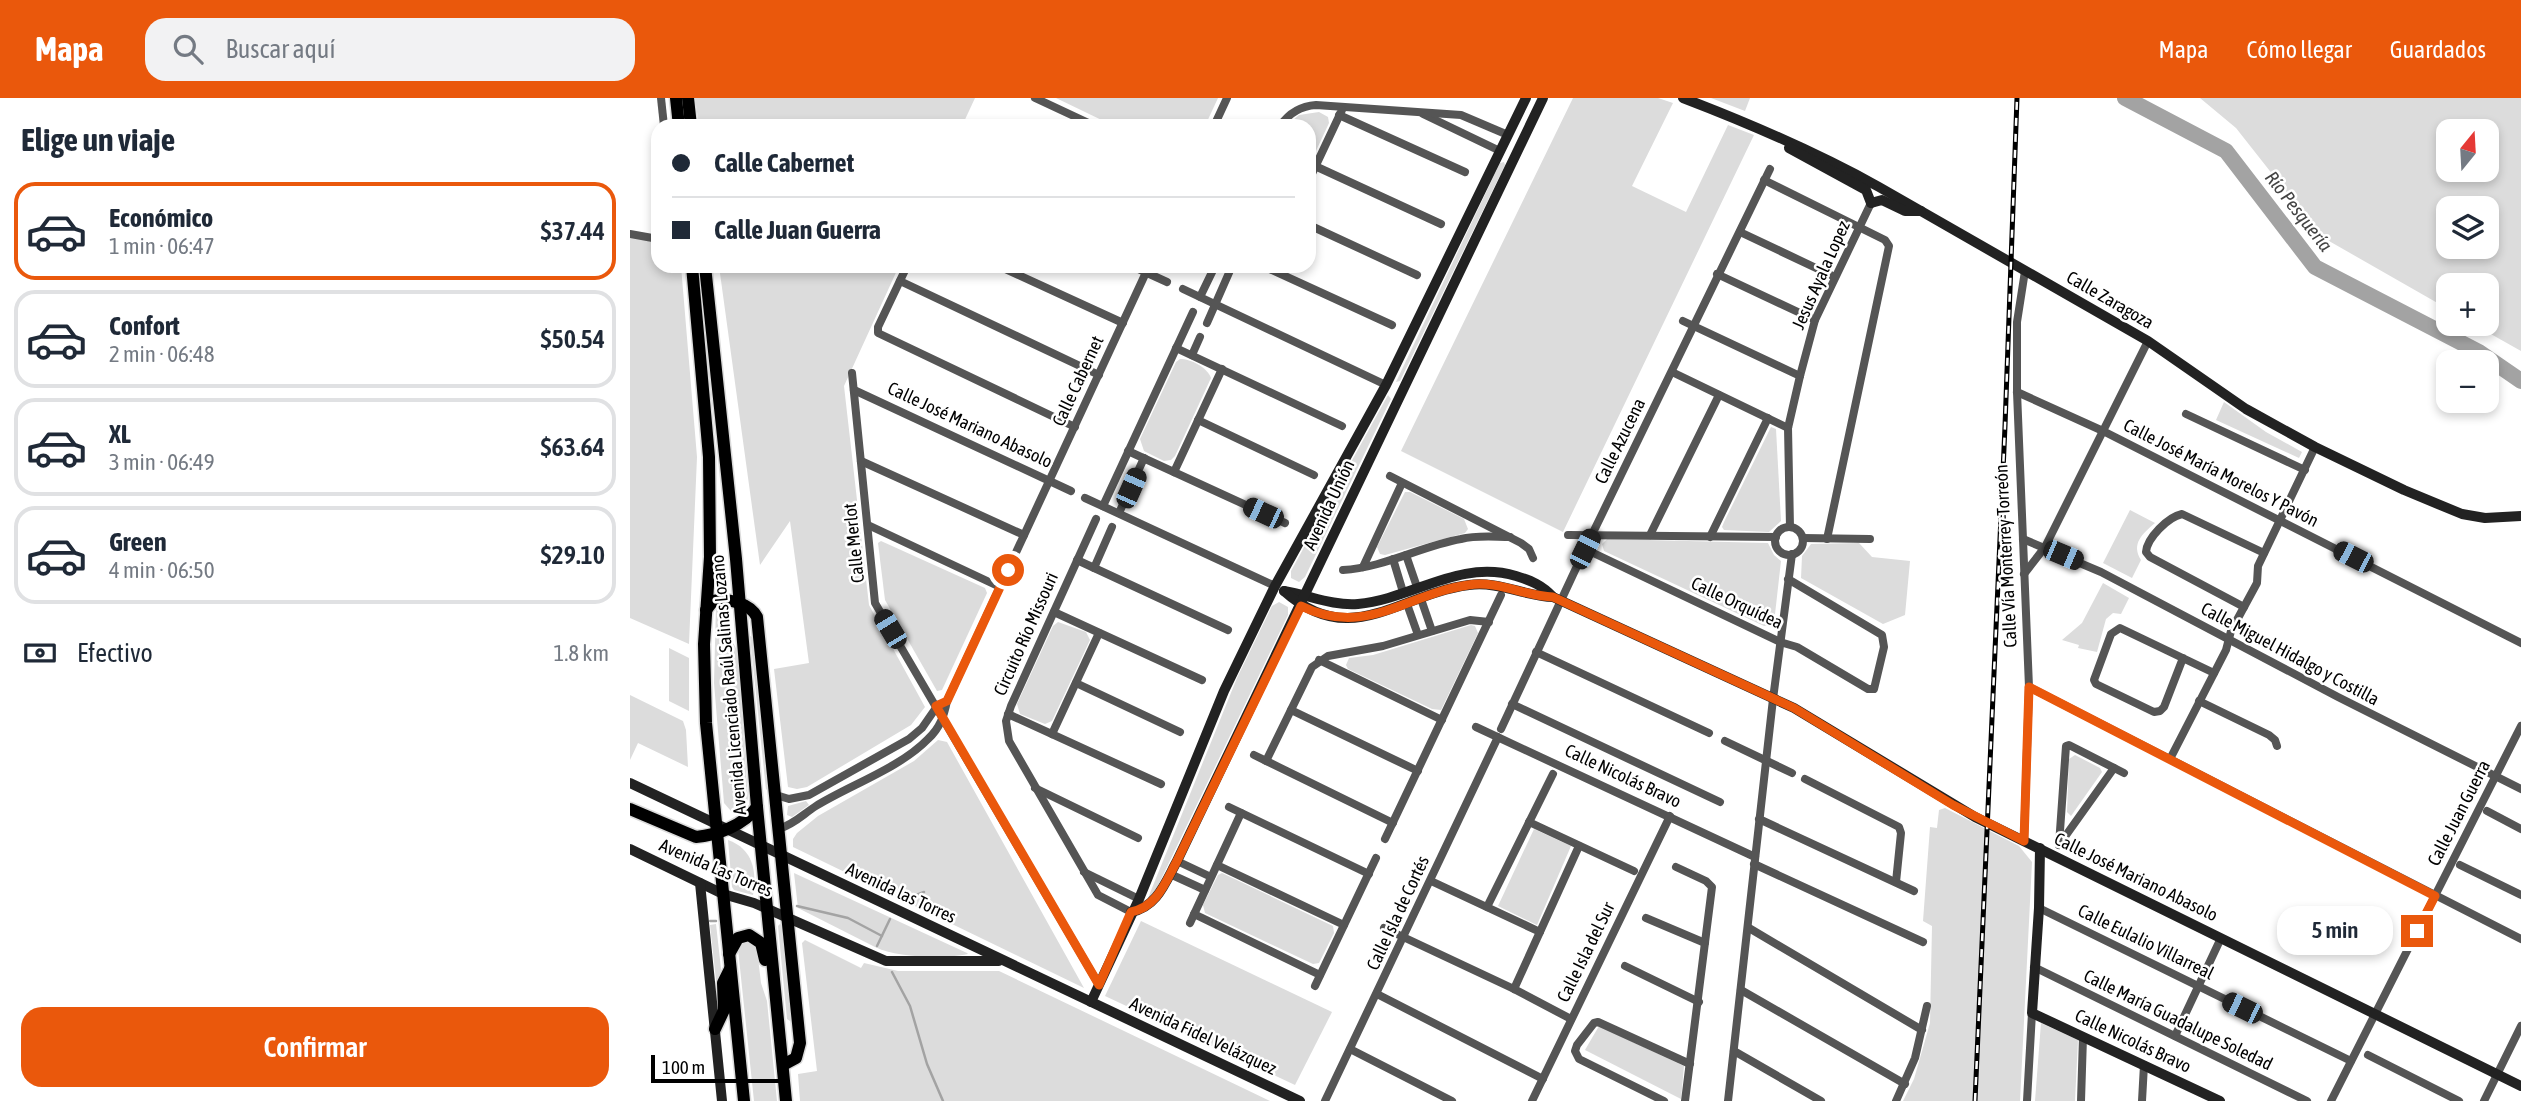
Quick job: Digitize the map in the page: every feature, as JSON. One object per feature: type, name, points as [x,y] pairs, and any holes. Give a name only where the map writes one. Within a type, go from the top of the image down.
[{"type":"main road","points":[[676,98],[678,119]]},
{"type":"main road","points":[[688,98],[690,119]]},
{"type":"main road","name":"Avenida Licenciado Raúl Salinas Lozano","points":[[693,273],[709,457],[710,557],[706,610],[705,710],[744,1101]]},
{"type":"main road","name":"Avenida Licenciado Raúl Salinas Lozano","points":[[706,273],[786,1101]]},
{"type":"main road","points":[[706,610],[716,600],[738,603],[751,609],[757,617],[801,1046],[796,1058],[783,1065]]},
{"type":"main road","points":[[630,809],[691,836],[700,837],[715,828],[744,821],[757,807]]},
{"type":"main road","points":[[729,954],[733,945],[743,936],[753,936],[761,943],[771,992],[777,1007]]},
{"type":"main road","points":[[715,1029],[724,1010],[723,984],[731,968]]},
{"type":"street","points":[[661,98],[663,119]]},
{"type":"street","points":[[1035,98],[1081,119]]},
{"type":"street","points":[[1217,119],[1227,98]]},
{"type":"street","name":"Avenida Unión","points":[[1091,1002],[1139,899],[1224,691],[1386,385],[1526,98]]},
{"type":"street","name":"Avenida Unión","points":[[1131,912],[1142,910],[1155,900],[1177,861],[1544,98]]},
{"type":"street","name":"Calle Zaragoza","points":[[1683,98],[1774,134],[1835,162],[2148,341],[2246,410],[2315,447],[2462,514],[2485,518],[2521,516]]},
{"type":"street","points":[[1286,119],[1303,107],[1316,105],[1341,111],[1465,173]]},
{"type":"street","points":[[1341,111],[1417,111],[1461,115],[1522,142]]},
{"type":"street","points":[[1316,164],[1341,111]]},
{"type":"street","points":[[1417,111],[1514,158]]},
{"type":"street","points":[[1774,134],[1787,146],[1866,190],[1871,203]]},
{"type":"street","points":[[1316,166],[1441,224]]},
{"type":"street","name":"Calle Azucena","points":[[1499,733],[1557,599],[1585,549],[1770,169]]},
{"type":"street","points":[[1764,180],[1885,240],[1889,246],[1827,539]]},
{"type":"street","points":[[1871,203],[1879,187]]},
{"type":"street","points":[[1871,203],[1882,200],[1905,211],[1921,211]]},
{"type":"street","name":"Jesus Ayala Lopez","points":[[1790,527],[1788,428],[1800,376],[1815,320],[1871,203]]},
{"type":"street","points":[[1316,228],[1417,275]]},
{"type":"street","points":[[1740,232],[1835,278]]},
{"type":"street","points":[[630,234],[651,238]]},
{"type":"street","name":"Calle Vía Monterrey-Torreón","points":[[2024,841],[2029,687],[2017,392],[2017,322],[2025,271]]},
{"type":"street","points":[[903,273],[877,332],[1075,426]]},
{"type":"street","points":[[1014,273],[1122,323]]},
{"type":"street","name":"Calle Cabernet","points":[[779,828],[796,823],[815,807],[915,750],[927,741],[944,718],[947,701],[1146,273]]},
{"type":"street","points":[[1154,273],[1167,282]]},
{"type":"street","points":[[1200,297],[1212,273]]},
{"type":"street","points":[[1207,323],[1229,273]]},
{"type":"street","points":[[1278,273],[1392,325]]},
{"type":"street","points":[[1717,274],[1815,320]]},
{"type":"street","points":[[900,281],[1099,375]]},
{"type":"street","points":[[1183,289],[1401,392]]},
{"type":"street","points":[[1103,506],[1192,312]]},
{"type":"street","points":[[1683,321],[1800,376]]},
{"type":"street","points":[[1192,355],[1200,337]]},
{"type":"street","points":[[2024,574],[2045,547],[2148,341]]},
{"type":"street","points":[[1176,348],[1342,426]]},
{"type":"street","points":[[1174,472],[1222,369]]},
{"type":"street","points":[[1672,372],[1788,428]]},
{"type":"street","name":"Calle Merlot","points":[[852,373],[875,603],[1099,985]]},
{"type":"street","name":"Calle José Mariano Abasolo","points":[[854,390],[1072,491]]},
{"type":"street","name":"Calle José María Morelos Y Pavón","points":[[2017,392],[2103,431],[2521,643]]},
{"type":"street","points":[[1650,535],[1719,394]]},
{"type":"street","points":[[2186,414],[2305,470]]},
{"type":"street","points":[[1710,537],[1768,418]]},
{"type":"street","points":[[1198,420],[1314,475]]},
{"type":"street","points":[[2170,759],[2258,583],[2257,569],[2315,447]]},
{"type":"street","points":[[1128,451],[1285,523]]},
{"type":"street","points":[[1119,513],[1144,458]]},
{"type":"street","points":[[861,461],[1024,536]]},
{"type":"street","points":[[1390,476],[1526,546],[1533,558]]},
{"type":"street","points":[[1363,567],[1402,483]]},
{"type":"street","name":"Calle José Mariano Abasolo","points":[[1085,498],[1279,588],[1334,604],[1375,601],[1459,575],[1496,572],[1542,585],[1557,599]]},
{"type":"street","points":[[2244,607],[2150,557],[2146,552],[2148,543],[2174,516],[2182,514],[2264,553]]},
{"type":"street","name":"Circuito Río Missouri","points":[[1096,519],[1008,714],[1006,729],[1009,741],[1035,788],[1099,897],[1131,912]]},
{"type":"street","points":[[868,525],[1000,587]]},
{"type":"street","points":[[1094,568],[1112,527]]},
{"type":"street","points":[[1728,1101],[1791,554],[1802,546],[1802,537],[1798,530],[1790,527],[1783,528],[1776,537]]},
{"type":"street","points":[[1568,535],[1776,537]]},
{"type":"street","points":[[1343,570],[1363,567],[1460,539],[1510,537]]},
{"type":"street","points":[[1776,537],[1779,550],[1791,554]]},
{"type":"street","points":[[1802,537],[1870,539]]},
{"type":"street","name":"Calle Miguel Hidalgo y Costilla","points":[[2023,539],[2101,572],[2228,640],[2521,789]]},
{"type":"street","name":"Calle Orquídea","points":[[1585,549],[1780,642],[1797,647],[1872,690],[1884,647],[1882,635],[1788,579]]},
{"type":"street","points":[[1406,555],[1432,631]]},
{"type":"street","points":[[1393,559],[1418,635]]},
{"type":"street","points":[[1077,560],[1228,630]]},
{"type":"street","name":"Calle José Mariano Abasolo","points":[[1279,588],[1301,606],[1329,617],[1357,618],[1459,587],[1478,584],[1499,585],[1557,599],[1794,708],[1953,805],[2040,848],[2057,850],[2221,938],[2521,1086]]},
{"type":"street","points":[[1385,839],[1502,595]]},
{"type":"street","points":[[1355,604],[1357,618]]},
{"type":"street","points":[[1054,612],[1202,680]]},
{"type":"street","points":[[1266,761],[1312,667],[1319,660],[1331,655],[1382,646],[1470,620],[1489,622]]},
{"type":"street","points":[[2183,658],[2160,711],[2154,712],[2100,686],[2094,680],[2111,634],[2117,629],[2124,630],[2183,658],[2214,673]]},
{"type":"street","points":[[1052,734],[1099,633]]},
{"type":"street","points":[[1536,652],[1709,733]]},
{"type":"street","points":[[1319,660],[1442,720]]},
{"type":"street","points":[[1076,683],[1180,732]]},
{"type":"street","points":[[2029,687],[2521,939]]},
{"type":"street","points":[[776,795],[789,799],[809,795],[909,739],[922,727],[936,706],[947,701]]},
{"type":"street","points":[[2199,701],[2269,735],[2277,746]]},
{"type":"street","points":[[1512,704],[1720,802]]},
{"type":"street","points":[[1291,710],[1418,771]]},
{"type":"street","points":[[1008,714],[1161,784]]},
{"type":"street","name":"Calle Juan Guerra","points":[[2331,1101],[2521,726]]},
{"type":"street","name":"Calle Nicolás Bravo","points":[[1476,727],[1499,733],[1923,943]]},
{"type":"street","name":"Calle Isla de Cortés","points":[[1325,1101],[1499,733]]},
{"type":"street","points":[[1726,741],[1792,773]]},
{"type":"street","points":[[2057,850],[2065,747],[2069,745],[2124,773]]},
{"type":"street","points":[[1254,755],[1393,823]]},
{"type":"street","points":[[2057,850],[2114,768]]},
{"type":"street","points":[[1487,907],[1553,774]]},
{"type":"street","points":[[1805,779],[1899,827],[1901,833],[1896,883]]},
{"type":"street","name":"Avenida Las Torres","points":[[630,783],[715,828],[782,856]]},
{"type":"street","points":[[1035,788],[1138,838]]},
{"type":"street","points":[[809,795],[815,807]]},
{"type":"street","points":[[1229,807],[1369,874]]},
{"type":"street","points":[[2487,811],[2521,829]]},
{"type":"street","points":[[1190,923],[1241,813]]},
{"type":"street","name":"Calle Isla del Sur","points":[[1532,1101],[1670,817]]},
{"type":"street","points":[[1759,819],[1914,891]]},
{"type":"street","points":[[1529,822],[1634,871]]},
{"type":"street","points":[[1514,989],[1579,846]]},
{"type":"street","points":[[2026,1101],[2039,908],[2040,848]]},
{"type":"street","name":"Avenida Las Torres","points":[[630,849],[723,894],[788,918]]},
{"type":"street","name":"Avenida las Torres","points":[[782,856],[1091,1002]]},
{"type":"street","points":[[1315,986],[1376,858]]},
{"type":"street","points":[[1177,861],[1211,877]]},
{"type":"street","points":[[1217,865],[1344,925]]},
{"type":"street","points":[[2460,865],[2521,895]]},
{"type":"street","points":[[1676,867],[1711,885],[1685,1101]]},
{"type":"street","points":[[1084,872],[1139,899]]},
{"type":"street","points":[[1170,874],[1205,890]]},
{"type":"street","points":[[1431,881],[1540,932]]},
{"type":"street","points":[[700,883],[722,1101]]},
{"type":"street","name":"Calle Eulalio Villarreal","points":[[2039,908],[2351,1061]]},
{"type":"street","points":[[1194,914],[1320,975]]},
{"type":"street","name":"Avenida las Torres","points":[[788,918],[886,961],[1004,961]]},
{"type":"street","points":[[1646,918],[1705,943]]},
{"type":"street","points":[[1384,928],[1571,1019]]},
{"type":"street","points":[[1749,928],[1922,1030]]},
{"type":"street","points":[[2175,1036],[2221,938]]},
{"type":"street","points":[[1625,966],[1699,1002]]},
{"type":"street","name":"Calle María Guadalupe Soledad","points":[[2034,967],[2307,1101]]},
{"type":"street","points":[[1741,990],[1905,1084]]},
{"type":"street","points":[[1377,994],[1543,1079]]},
{"type":"street","name":"Avenida Fidel Velázquez","points":[[1091,1002],[1300,1101]]},
{"type":"street","points":[[1896,1101],[1915,1058],[1927,1006]]},
{"type":"street","name":"Calle Nicolás Bravo","points":[[2032,1013],[2220,1101]]},
{"type":"street","points":[[1664,1101],[1582,1060],[1576,1054],[1577,1045],[1596,1022],[1690,1064]]},
{"type":"street","points":[[2484,1101],[2521,1026]]},
{"type":"street","points":[[2081,1101],[2083,1037]]},
{"type":"street","points":[[1350,1049],[1452,1101]]},
{"type":"street","points":[[1734,1051],[1821,1101]]},
{"type":"street","points":[[2368,1055],[2459,1101]]},
{"type":"street","points":[[2142,1101],[2144,1065]]},
{"type":"shaded area","points":[[695,98],[975,98],[965,119],[698,119]]},
{"type":"shaded area","points":[[1056,98],[1218,98],[1208,119],[1100,119]]},
{"type":"shaded area","points":[[1573,98],[1658,98],[1673,103],[1632,186],[1686,212],[1728,125],[1754,135],[1563,532],[1401,451]]},
{"type":"shaded area","points":[[1711,98],[1750,98],[1745,111]]},
{"type":"shaded area","points":[[2200,98],[2521,98],[2521,351],[2494,336],[2499,336],[2499,273],[2436,273],[2436,302],[2322,237],[2236,128]]},
{"type":"shaded area","points":[[1319,112],[1328,117],[1329,123],[1316,151],[1316,119],[1294,119],[1299,115]]},
{"type":"shaded area","points":[[1504,162],[1505,165],[1400,381],[1396,382],[1500,163]]},
{"type":"shaded area","points":[[630,237],[651,242],[651,273],[682,273],[697,457],[689,644],[630,618]]},
{"type":"shaded area","points":[[720,273],[896,273],[844,386],[869,605],[925,707],[911,725],[807,787],[797,789],[788,787],[774,669],[809,663],[790,521],[760,565]]},
{"type":"shaded area","points":[[1180,359],[1198,364],[1211,378],[1175,456],[1164,461],[1144,451],[1140,439],[1176,362]]},
{"type":"shaded area","points":[[1388,395],[1391,399],[1305,577],[1299,582],[1291,578],[1291,571]]},
{"type":"shaded area","points":[[2224,402],[2266,432],[2302,452],[2299,458],[2216,420]]},
{"type":"shaded area","points":[[1771,427],[1776,429],[1781,521],[1769,532],[1724,530],[1724,522]]},
{"type":"shaded area","points":[[1405,492],[1464,519],[1468,529],[1465,533],[1385,555],[1380,554],[1377,547]]},
{"type":"shaded area","points":[[2130,510],[2155,523],[2139,540],[2137,549],[2141,560],[2132,578],[2103,563]]},
{"type":"shaded area","points":[[1607,539],[1768,543],[1774,555],[1781,561],[1774,623],[1764,626],[1604,551],[1602,544]]},
{"type":"shaded area","points":[[881,541],[985,588],[987,593],[942,690],[937,691],[885,600],[878,543]]},
{"type":"shaded area","points":[[1859,543],[1872,557],[1910,561],[1905,615],[1883,624],[1801,578],[1802,556],[1811,544]]},
{"type":"shaded area","points":[[2103,583],[2129,598],[2121,614],[2113,613],[2106,619],[2097,652],[2078,648],[2079,645],[2062,640],[2082,623]]},
{"type":"shaded area","points":[[1279,602],[1288,607],[1288,615],[1152,898],[1148,898],[1237,678],[1272,606]]},
{"type":"shaded area","points":[[716,605],[728,606],[730,637],[737,650],[748,798],[738,812],[731,811],[724,803],[714,683]]},
{"type":"shaded area","points":[[1058,622],[1086,632],[1090,640],[1052,721],[1045,724],[1020,714],[1017,704],[1053,626]]},
{"type":"shaded area","points":[[1475,626],[1478,633],[1441,710],[1432,709],[1348,669],[1346,665],[1349,658],[1373,655]]},
{"type":"shaded area","points":[[750,636],[768,788],[766,790]]},
{"type":"shaded area","points":[[669,648],[689,658],[689,711],[669,701]]},
{"type":"shaded area","points":[[630,695],[683,721],[688,767],[638,743],[630,760]]},
{"type":"shaded area","points":[[938,740],[947,742],[1084,988],[793,847],[793,839],[797,833],[818,816],[914,761]]},
{"type":"shaded area","points":[[2075,755],[2100,768],[2102,772],[2071,816],[2067,812],[2069,759]]},
{"type":"shaded area","points":[[806,801],[809,805],[792,817],[787,815],[788,806]]},
{"type":"shaded area","points":[[1945,808],[2019,846],[2032,862],[2020,1101],[1903,1101],[1914,1079],[1930,1023],[1932,926],[1923,921],[1930,827],[1937,828],[1939,810]]},
{"type":"shaded area","points":[[1534,829],[1571,846],[1537,925],[1498,906]]},
{"type":"shaded area","points":[[728,840],[748,855],[753,869],[753,895],[732,887]]},
{"type":"shaded area","points":[[794,873],[968,954],[921,957],[875,947],[798,908]]},
{"type":"shaded area","points":[[1222,873],[1333,926],[1334,933],[1319,963],[1313,964],[1205,913],[1203,905],[1218,875]]},
{"type":"shaded area","points":[[1141,921],[1332,1012],[1295,1085],[1105,996]]},
{"type":"shaded area","points":[[716,924],[721,969],[718,985],[719,1008],[710,925]]},
{"type":"shaded area","points":[[780,924],[792,1019],[790,1021],[787,1019],[778,926]]},
{"type":"shaded area","points":[[805,940],[861,968],[864,963],[898,971],[999,971],[1270,1101],[800,1101],[798,1074],[817,1071],[802,943]]},
{"type":"shaded area","points":[[748,942],[754,944],[757,949],[761,983],[767,1001],[777,1101],[754,1101],[738,949]]},
{"type":"shaded area","points":[[2041,1023],[2078,1040],[2075,1101],[2035,1101]]},
{"type":"shaded area","points":[[1599,1026],[1684,1066],[1681,1099],[1585,1050]]},
{"type":"waterway","name":"Río Pesquería","points":[[2125,98],[2226,151],[2315,267],[2479,352],[2521,381]]},
{"type":"waterway","points":[[906,899],[924,892]]},
{"type":"waterway","points":[[797,906],[848,918],[882,936]]},
{"type":"waterway","points":[[877,946],[890,919]]},
{"type":"waterway","points":[[710,921],[716,921]]},
{"type":"waterway","points":[[892,972],[910,1006],[927,1064],[943,1101]]},
{"type":"railway","points":[[1975,1101],[2017,98]]},
{"type":"route","points":[[1008,570],[947,701],[936,706],[1099,985],[1131,912],[1142,910],[1155,900],[1177,861],[1301,606],[1329,617],[1357,618],[1459,587],[1478,584],[1499,585],[1537,596],[1553,597],[1794,708],[1953,805],[2024,841],[2029,687],[2435,896],[2417,931]]}]
